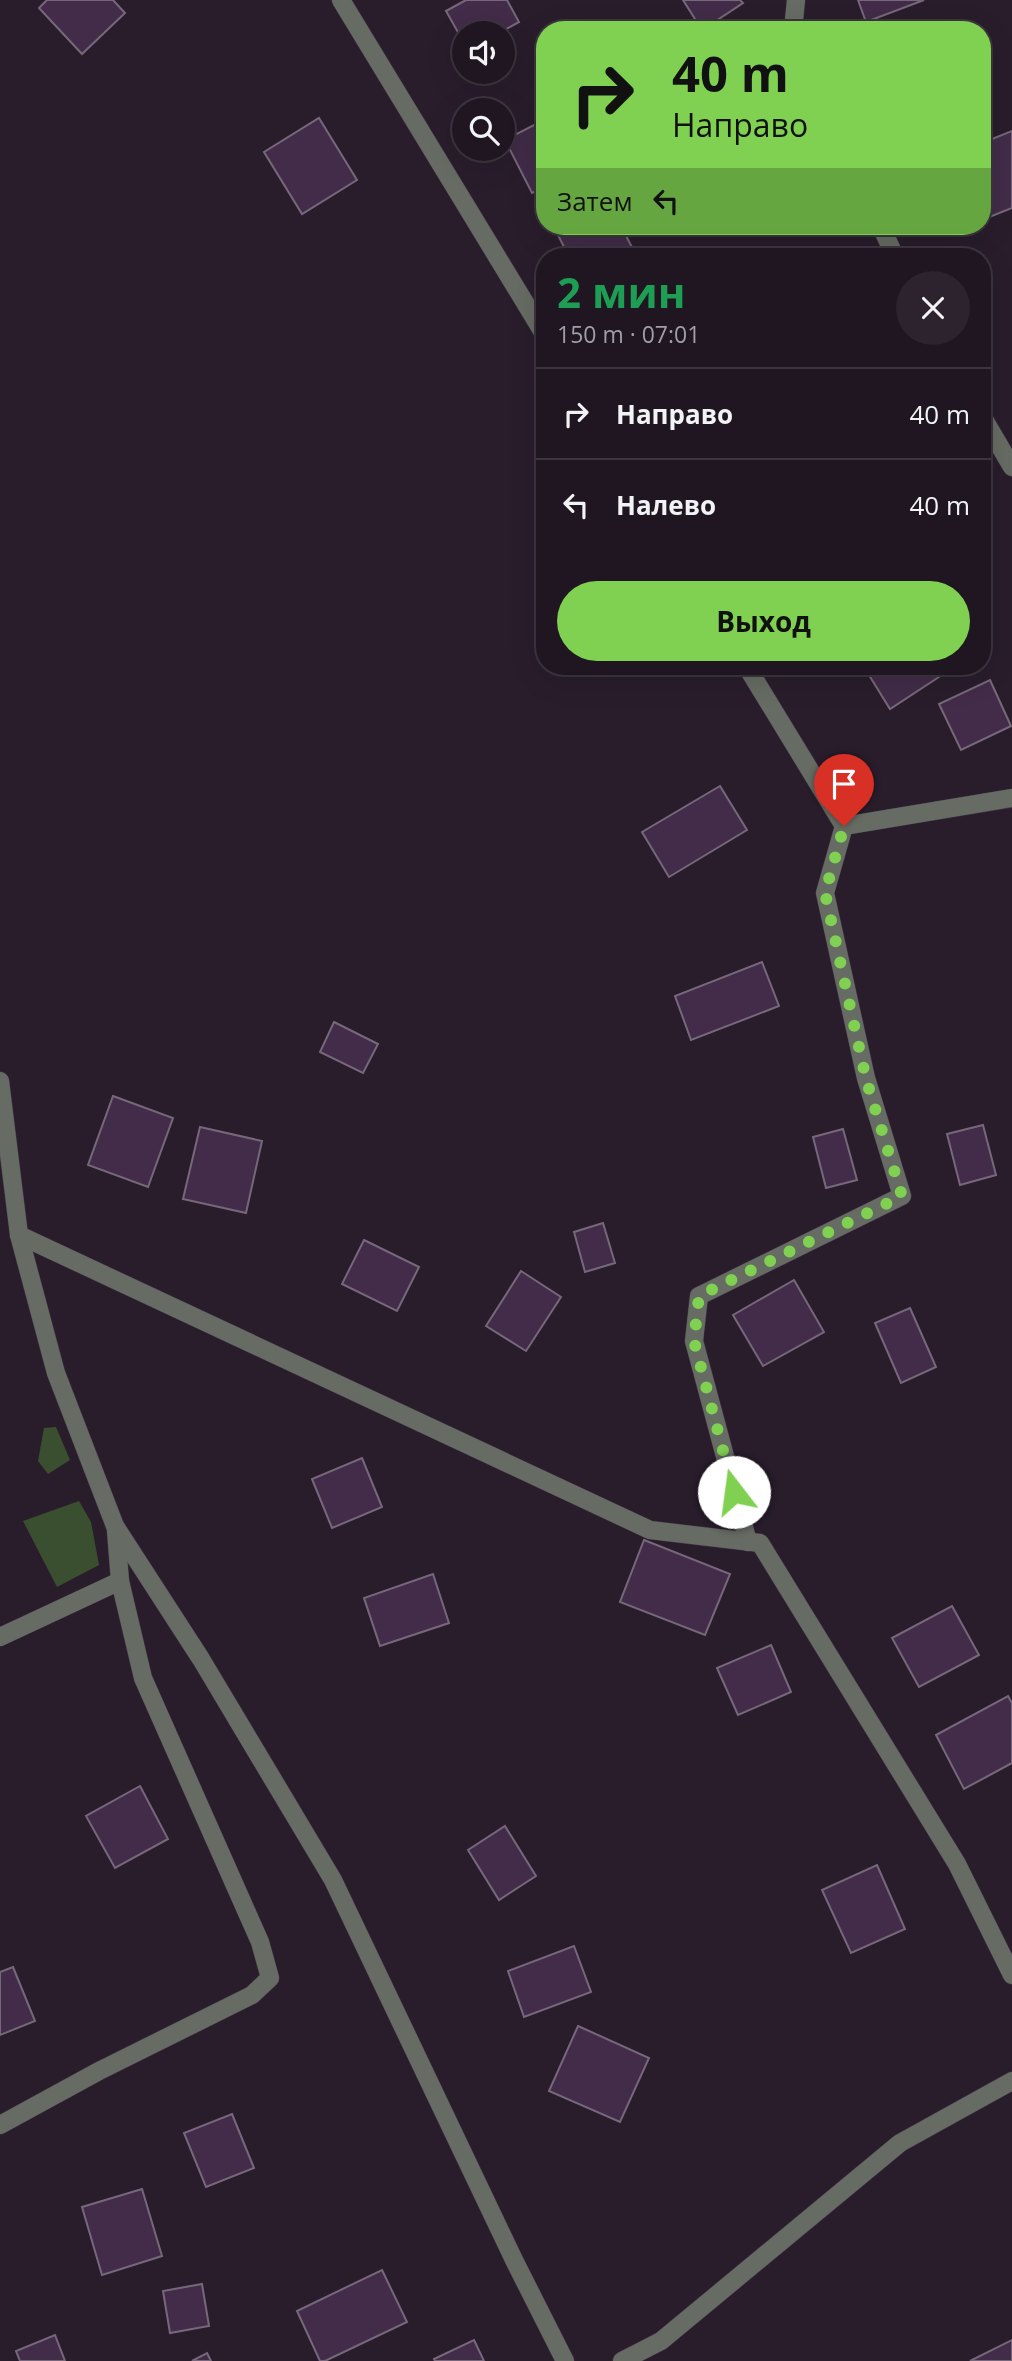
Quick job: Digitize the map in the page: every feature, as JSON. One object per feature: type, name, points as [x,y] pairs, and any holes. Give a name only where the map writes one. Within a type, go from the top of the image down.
[{"type":"street","points":[[341,0],[536,321]]},
{"type":"street","points":[[794,21],[796,0]]},
{"type":"street","points":[[991,431],[1012,467]]},
{"type":"street","points":[[748,1542],[694,1341],[699,1296],[902,1196],[866,1079],[825,893],[844,826],[752,675]]},
{"type":"street","points":[[844,826],[1012,798]]},
{"type":"street","points":[[0,1081],[7,1205],[19,1235],[56,1373],[115,1526],[201,1659],[333,1880],[508,2248],[565,2361]]},
{"type":"street","points":[[19,1235],[650,1530],[760,1543],[957,1864],[1012,1975]]},
{"type":"street","points":[[0,2125],[99,2071],[252,1995],[270,1978],[260,1942],[143,1678],[120,1581],[115,1526]]},
{"type":"street","points":[[0,1637],[120,1581]]},
{"type":"street","points":[[622,2361],[661,2341],[900,2143],[1012,2081]]},
{"type":"green space","points":[[56,1427],[70,1460],[48,1474],[38,1461],[44,1428]]},
{"type":"green space","points":[[79,1501],[91,1522],[99,1565],[57,1587],[23,1521]]},
{"type":"building","points":[[47,0],[113,0],[125,13],[82,54],[39,8]]},
{"type":"building","points":[[466,0],[507,0],[519,22],[515,24],[515,21],[452,22],[446,11]]},
{"type":"building","points":[[683,0],[740,0],[743,3],[716,21],[696,21]]},
{"type":"building","points":[[858,0],[924,0],[869,21],[866,21]]},
{"type":"building","points":[[319,118],[357,180],[302,214],[264,152]]},
{"type":"building","points":[[536,124],[536,191],[532,193],[515,160],[515,135]]},
{"type":"building","points":[[1012,131],[1012,208],[991,216],[991,139]]},
{"type":"building","points":[[558,235],[626,235],[632,248],[564,248]]},
{"type":"building","points":[[869,675],[942,675],[890,709]]},
{"type":"building","points":[[990,680],[1011,726],[961,750],[939,704]]},
{"type":"building","points":[[720,786],[747,830],[669,877],[642,832]]},
{"type":"building","points":[[762,962],[779,1006],[691,1040],[675,996]]},
{"type":"building","points":[[334,1022],[378,1044],[363,1073],[320,1052]]},
{"type":"building","points":[[113,1096],[173,1118],[148,1187],[88,1165]]},
{"type":"building","points":[[983,1125],[996,1175],[960,1185],[947,1134]]},
{"type":"building","points":[[200,1127],[262,1141],[246,1213],[183,1199]]},
{"type":"building","points":[[843,1129],[857,1180],[826,1188],[813,1137]]},
{"type":"building","points":[[603,1223],[615,1263],[585,1272],[574,1232]]},
{"type":"building","points":[[364,1240],[419,1267],[397,1311],[342,1284]]},
{"type":"building","points":[[521,1271],[561,1297],[526,1351],[486,1326]]},
{"type":"building","points":[[794,1280],[824,1332],[763,1366],[733,1315]]},
{"type":"building","points":[[910,1308],[936,1367],[901,1383],[875,1323]]},
{"type":"building","points":[[362,1458],[382,1507],[332,1528],[312,1479]]},
{"type":"building","points":[[644,1540],[730,1574],[705,1635],[620,1602]]},
{"type":"building","points":[[433,1574],[449,1623],[380,1646],[364,1598]]},
{"type":"building","points":[[952,1606],[979,1655],[919,1687],[892,1638]]},
{"type":"building","points":[[771,1645],[791,1692],[738,1715],[717,1668]]},
{"type":"building","points":[[1008,1696],[1012,1703],[1012,1763],[964,1789],[936,1735]]},
{"type":"building","points":[[140,1786],[168,1839],[115,1868],[86,1816]]},
{"type":"building","points":[[505,1826],[536,1876],[499,1900],[468,1850]]},
{"type":"building","points":[[877,1865],[905,1929],[851,1953],[822,1890]]},
{"type":"building","points":[[574,1946],[591,1992],[524,2017],[508,1971]]},
{"type":"building","points":[[13,1967],[35,2021],[0,2035],[0,1972]]},
{"type":"building","points":[[578,2026],[649,2058],[620,2122],[549,2091]]},
{"type":"building","points":[[232,2114],[254,2168],[206,2187],[184,2133]]},
{"type":"building","points":[[142,2189],[162,2256],[102,2275],[82,2207]]},
{"type":"building","points":[[382,2270],[407,2322],[320,2361],[297,2311]]},
{"type":"building","points":[[202,2284],[209,2326],[170,2333],[163,2291]]},
{"type":"building","points":[[55,2335],[65,2361],[20,2361],[16,2351]]},
{"type":"building","points":[[474,2340],[484,2361],[435,2361],[434,2359]]},
{"type":"building","points":[[1012,2340],[1012,2361],[970,2361]]},
{"type":"building","points":[[207,2353],[211,2361],[192,2361]]},
{"type":"route","points":[[734,1492],[694,1341],[699,1296],[902,1196],[866,1079],[825,893],[844,826]]}]
